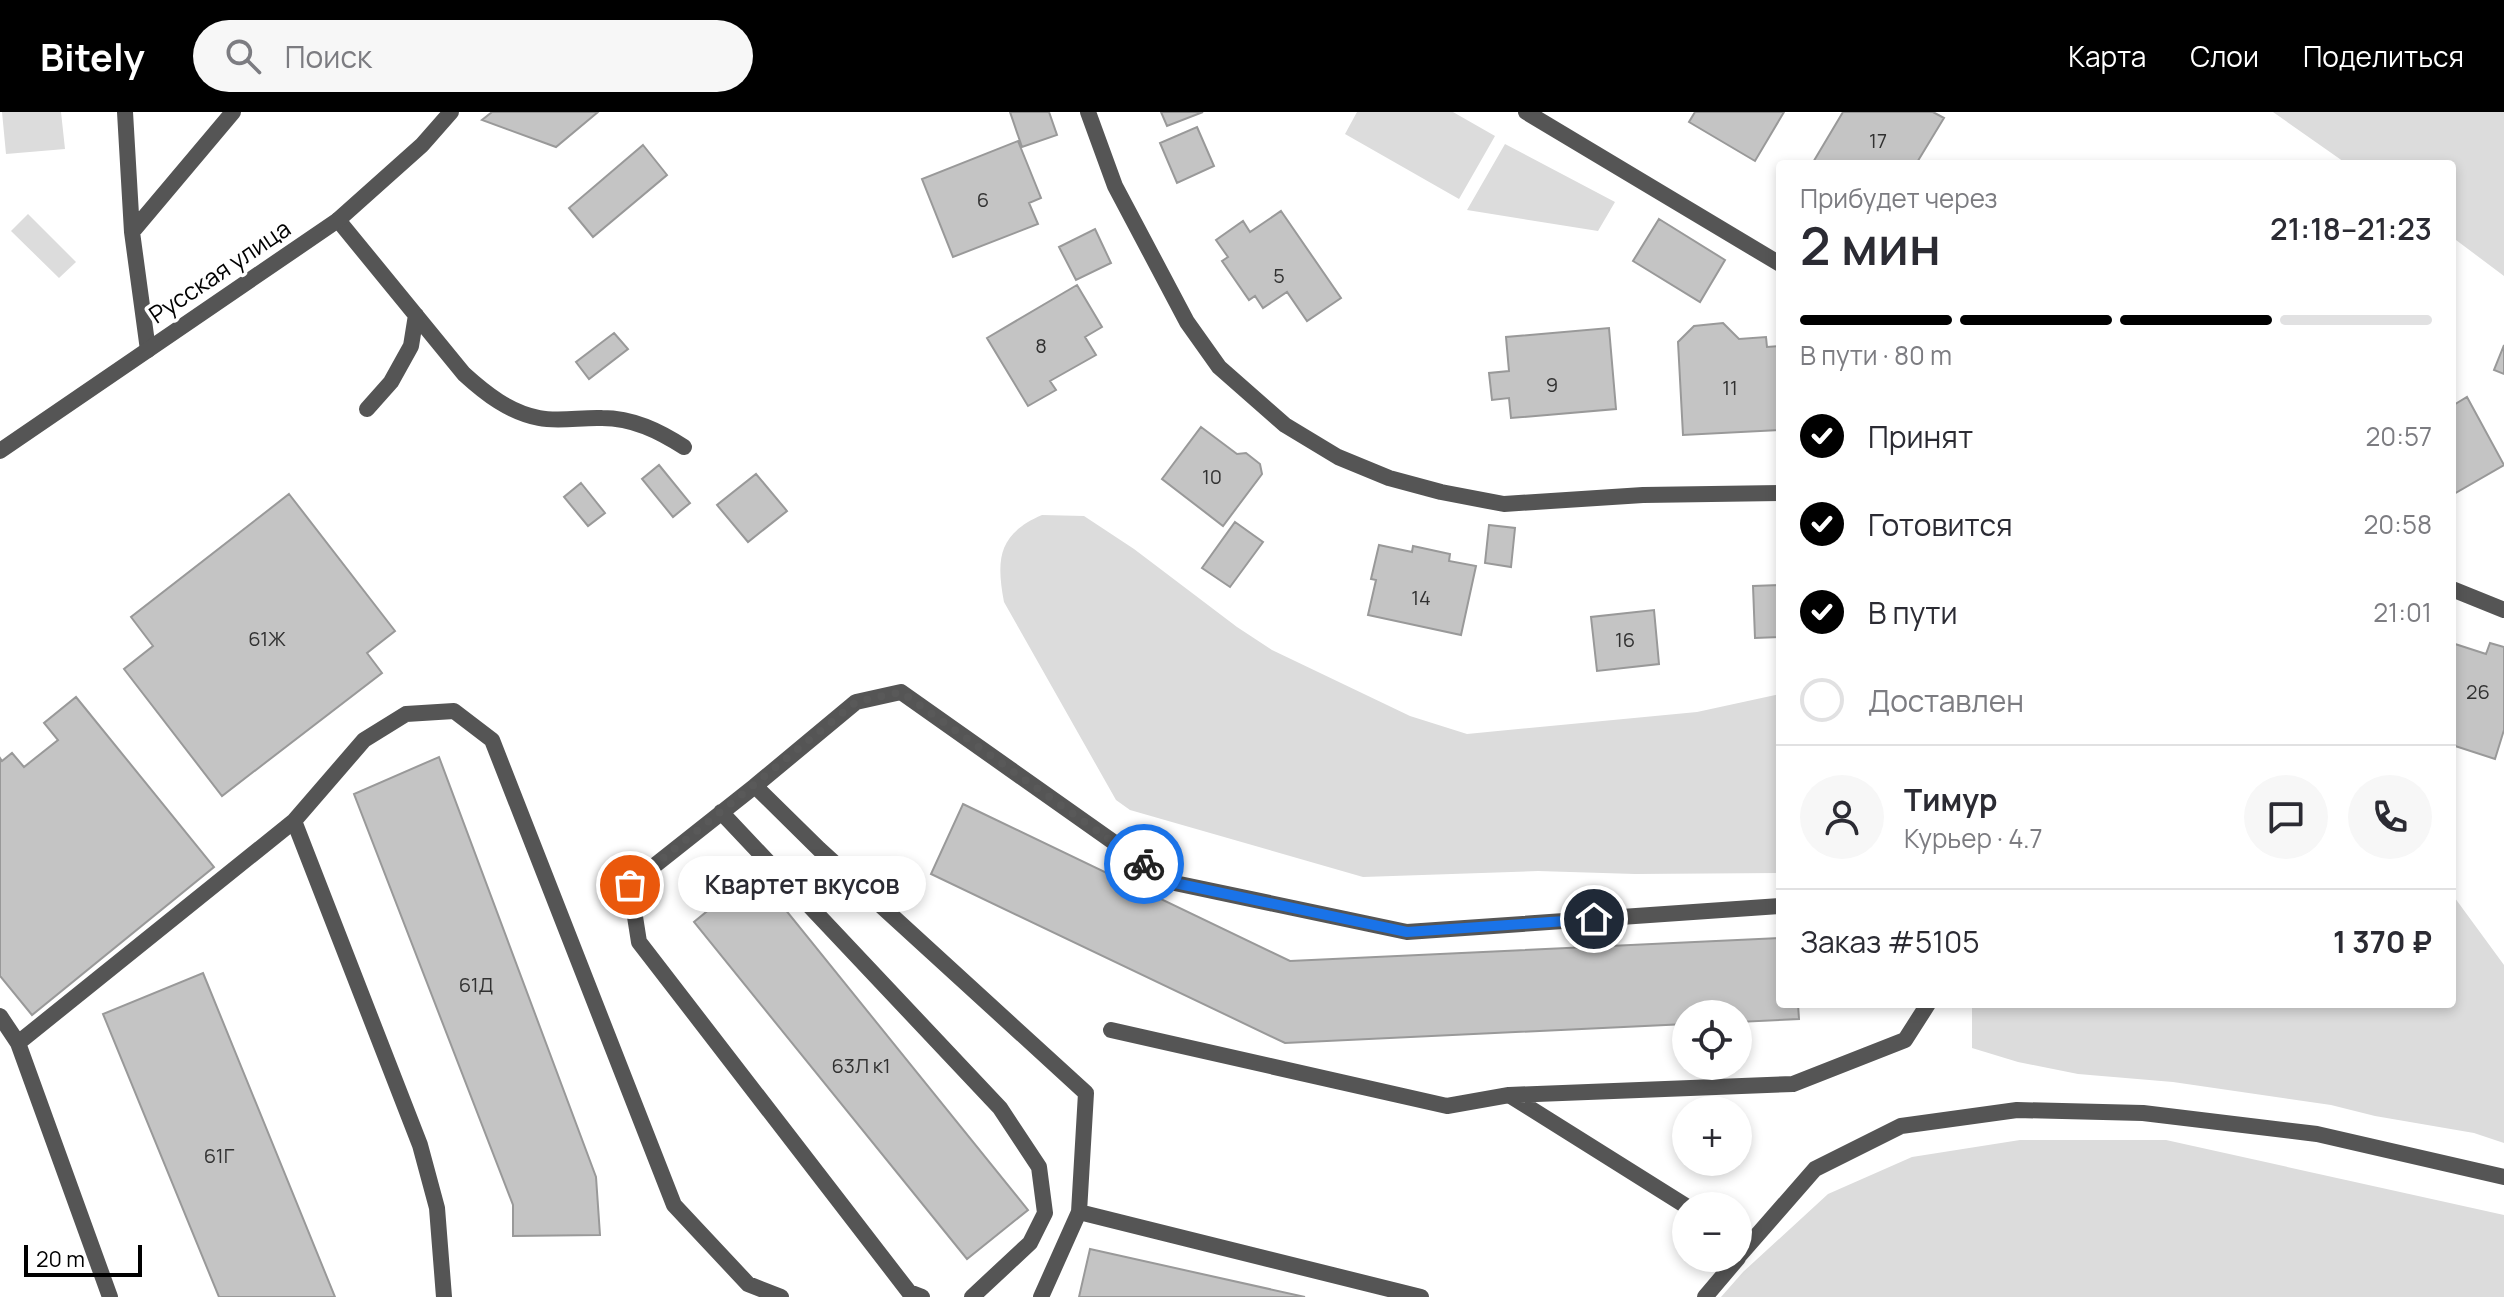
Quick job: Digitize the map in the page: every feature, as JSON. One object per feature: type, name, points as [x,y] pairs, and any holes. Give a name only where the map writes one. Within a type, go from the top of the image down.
[{"type":"street","points":[[125,112],[132,232],[148,350]]},
{"type":"street","points":[[132,232],[233,112]]},
{"type":"street","name":"Русская улица","points":[[0,451],[338,220],[422,145],[451,112]]},
{"type":"street","points":[[1088,112],[1115,186],[1187,322],[1219,367],[1285,425],[1338,457],[1389,478],[1504,504],[1643,495],[1776,493]]},
{"type":"street","points":[[1526,112],[1776,262]]},
{"type":"street","points":[[338,220],[464,374],[487,394],[515,411],[542,419],[607,418],[654,428],[684,447]]},
{"type":"street","points":[[367,409],[391,382],[411,346],[416,315]]},
{"type":"street","points":[[2456,591],[2504,610]]},
{"type":"street","points":[[912,1295],[639,942],[630,885],[856,702],[901,692],[1170,882],[1407,932],[1776,906]]},
{"type":"street","points":[[18,1043],[294,821],[364,740],[406,714],[454,711],[492,740],[674,1205],[748,1284],[781,1297]]},
{"type":"street","points":[[755,786],[819,849],[1086,1093],[1079,1212],[1041,1297]]},
{"type":"street","points":[[721,812],[1000,1108],[1039,1167],[1045,1213],[1030,1243],[972,1297]]},
{"type":"street","points":[[294,821],[420,1145],[437,1208],[444,1297]]},
{"type":"street","points":[[1111,1030],[1447,1106],[1509,1095],[1793,1084],[1905,1040],[1925,1008]]},
{"type":"street","points":[[0,1016],[18,1043],[110,1297]]},
{"type":"street","points":[[1509,1095],[1672,1197]]},
{"type":"street","points":[[1752,1237],[1815,1169],[1901,1126],[2017,1110],[2143,1113],[2317,1134],[2504,1177]]},
{"type":"street","points":[[1079,1212],[1421,1297]]},
{"type":"street","points":[[1705,1297],[1724,1272]]},
{"type":"shaded area","points":[[2,112],[61,112],[65,149],[6,154]]},
{"type":"shaded area","points":[[1357,112],[1453,112],[1495,136],[1459,199],[1345,134]]},
{"type":"shaded area","points":[[2273,112],[2504,112],[2504,276],[2456,240],[2456,160],[2341,160]]},
{"type":"shaded area","points":[[1505,144],[1615,202],[1598,231],[1467,210]]},
{"type":"shaded area","points":[[28,214],[76,262],[59,278],[11,231]]},
{"type":"shaded area","points":[[1042,515],[1084,516],[1272,650],[1410,716],[1467,734],[1697,712],[1776,695],[1776,873],[1538,871],[1363,877],[1130,810],[1116,800],[1004,602],[1000,573],[1004,550],[1016,531]]},
{"type":"shaded area","points":[[2456,899],[2504,965],[2504,1143],[2474,1133],[2331,1105],[2173,1082],[2078,1074],[2018,1062],[1972,1048],[1972,1008],[2456,1008]]},
{"type":"shaded area","points":[[2020,1140],[2166,1140],[2504,1215],[2504,1297],[1721,1297],[1743,1272],[1752,1272],[1752,1264],[1828,1194],[1912,1157]]},
{"type":"building","points":[[492,112],[598,112],[556,147],[482,120]]},
{"type":"building","points":[[1010,112],[1049,112],[1057,135],[1022,147]]},
{"type":"building","points":[[1161,112],[1203,112],[1167,126]]},
{"type":"building","points":[[1695,112],[1784,112],[1755,161],[1689,122]]},
{"type":"building","points":[[1843,112],[1933,112],[1944,118],[1918,160],[1814,160]]},
{"type":"building","points":[[1197,127],[1214,166],[1177,183],[1160,143]]},
{"type":"building","points":[[1018,141],[1041,198],[1029,203],[1038,224],[953,257],[922,179]]},
{"type":"building","points":[[643,145],[667,175],[593,237],[569,208]]},
{"type":"building","points":[[1281,211],[1341,298],[1307,321],[1287,292],[1263,308],[1255,296],[1249,300],[1222,261],[1228,257],[1216,240],[1243,221],[1250,232]]},
{"type":"building","points":[[1659,219],[1725,260],[1700,302],[1633,261]]},
{"type":"building","points":[[1095,229],[1111,263],[1076,280],[1059,247]]},
{"type":"building","points":[[1077,285],[1102,327],[1085,337],[1096,355],[1050,381],[1056,390],[1028,406],[987,338]]},
{"type":"building","points":[[1723,323],[1739,339],[1766,337],[1767,347],[1776,346],[1776,430],[1683,435],[1678,342],[1694,326]]},
{"type":"building","points":[[1609,328],[1616,409],[1511,418],[1509,398],[1492,400],[1489,373],[1509,371],[1506,337]]},
{"type":"building","points":[[614,333],[628,349],[589,379],[576,362]]},
{"type":"building","points":[[2504,345],[2504,374],[2494,370]]},
{"type":"building","points":[[2467,397],[2504,465],[2456,493],[2456,404]]},
{"type":"building","points":[[1201,427],[1237,454],[1246,453],[1260,464],[1262,474],[1223,526],[1162,479]]},
{"type":"building","points":[[659,465],[690,503],[673,517],[642,479]]},
{"type":"building","points":[[756,474],[787,511],[748,542],[717,505]]},
{"type":"building","points":[[581,483],[605,513],[588,526],[564,497]]},
{"type":"building","points":[[289,494],[395,631],[367,653],[382,673],[222,796],[124,669],[153,646],[131,617]]},
{"type":"building","points":[[1235,522],[1263,542],[1230,587],[1202,568]]},
{"type":"building","points":[[1489,525],[1515,528],[1511,567],[1485,563]]},
{"type":"building","points":[[1379,545],[1412,552],[1413,546],[1450,554],[1449,561],[1476,566],[1461,635],[1368,615],[1376,580],[1371,579]]},
{"type":"building","points":[[1776,585],[1776,637],[1755,638],[1753,586]]},
{"type":"building","points":[[1654,610],[1659,664],[1597,671],[1591,617]]},
{"type":"building","points":[[2490,643],[2504,647],[2504,730],[2495,759],[2456,746],[2456,644],[2486,654]]},
{"type":"building","points":[[76,697],[214,867],[32,1015],[0,976],[0,758],[2,761],[12,753],[24,767],[58,740],[44,723]]},
{"type":"building","points":[[439,757],[596,1177],[600,1235],[513,1236],[513,1205],[354,794]]},
{"type":"building","points":[[963,804],[1290,961],[1776,938],[1776,1008],[1798,1008],[1799,1019],[1752,1021],[1752,1000],[1672,1000],[1672,1025],[1285,1043],[931,874]]},
{"type":"building","points":[[755,872],[1028,1210],[967,1259],[694,922]]},
{"type":"building","points":[[203,973],[335,1297],[219,1297],[103,1014]]},
{"type":"building","points":[[1090,1249],[1305,1297],[1079,1297]]},
{"type":"way so far","points":[[630,885],[856,702],[901,692],[1144,864]]},
{"type":"place","name":"Квартет вкусов","points":[[630,885]]},
{"type":"route","points":[[1144,864],[1170,882],[1407,932],[1594,919]]}]
